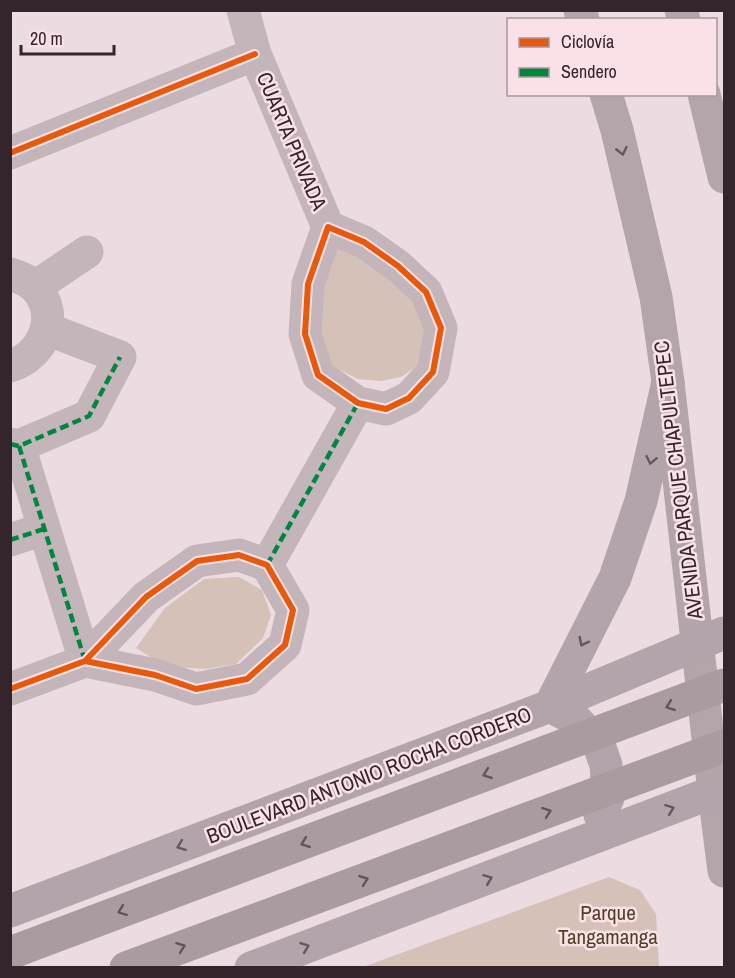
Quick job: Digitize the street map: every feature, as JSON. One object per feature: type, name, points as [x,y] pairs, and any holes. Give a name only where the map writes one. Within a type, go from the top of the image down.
[{"type":"highway","points":[[10,953],[724,685]]},
{"type":"highway","points":[[126,968],[724,746]]},
{"type":"main road","name":"AVENIDA PARQUE CHAPULTEPEC","points":[[607,96],[617,130],[656,297],[711,638],[724,871]]},
{"type":"main road","points":[[704,96],[724,177]]},
{"type":"main road","points":[[575,846],[597,822],[608,798],[606,765],[599,745],[576,720],[550,706],[615,578],[642,501],[668,382]]},
{"type":"main road","name":"BOULEVARD ANTONIO ROCHA CORDERO","points":[[10,911],[550,706],[711,638]]},
{"type":"main road","points":[[251,968],[719,790]]},
{"type":"street","name":"CUARTA PRIVADA","points":[[243,10],[255,54],[328,227]]},
{"type":"street","name":"CUARTA PRIVADA","points":[[10,153],[255,54]]},
{"type":"street","points":[[328,227],[364,242],[398,266],[426,292],[441,328],[433,372],[409,398],[386,409],[358,403],[318,375],[304,334],[308,284],[328,227]]},
{"type":"street","points":[[10,366],[32,355],[42,343],[47,329],[47,314],[43,299],[23,281],[87,252]]},
{"type":"street","points":[[47,329],[120,357],[89,416],[15,445],[85,661]]},
{"type":"street","points":[[267,565],[358,403]]},
{"type":"street","points":[[10,540],[44,529]]},
{"type":"street","points":[[10,689],[85,661],[146,597],[197,561],[239,555],[267,565],[293,610],[285,645],[247,679],[196,689],[155,675],[85,661]]},
{"type":"green space","points":[[333,235],[420,298],[426,330],[420,364],[401,377],[380,381],[358,379],[326,363],[311,336]]},
{"type":"green space","points":[[239,577],[262,590],[271,615],[263,638],[236,664],[205,669],[165,666],[136,648],[165,608],[204,579]]},
{"type":"green space","name":"Parque Tangamanga","points":[[609,877],[640,890],[656,914],[659,967],[363,967]]},
{"type":"marked path","points":[[10,444],[19,446],[89,416],[120,357]]},
{"type":"marked path","points":[[267,565],[358,403]]},
{"type":"marked path","points":[[19,446],[85,661]]},
{"type":"marked path","points":[[10,540],[44,529]]},
{"type":"cycle path","points":[[10,153],[255,54]]},
{"type":"cycle path","points":[[328,227],[364,242],[398,266],[426,292],[441,328],[433,372],[409,398],[386,409],[358,403],[318,375],[305,334],[308,284],[328,227]]},
{"type":"cycle path","points":[[10,689],[85,661],[146,597],[197,561],[239,555],[267,565],[293,610],[285,645],[247,679],[196,689],[155,675],[85,661]]}]
